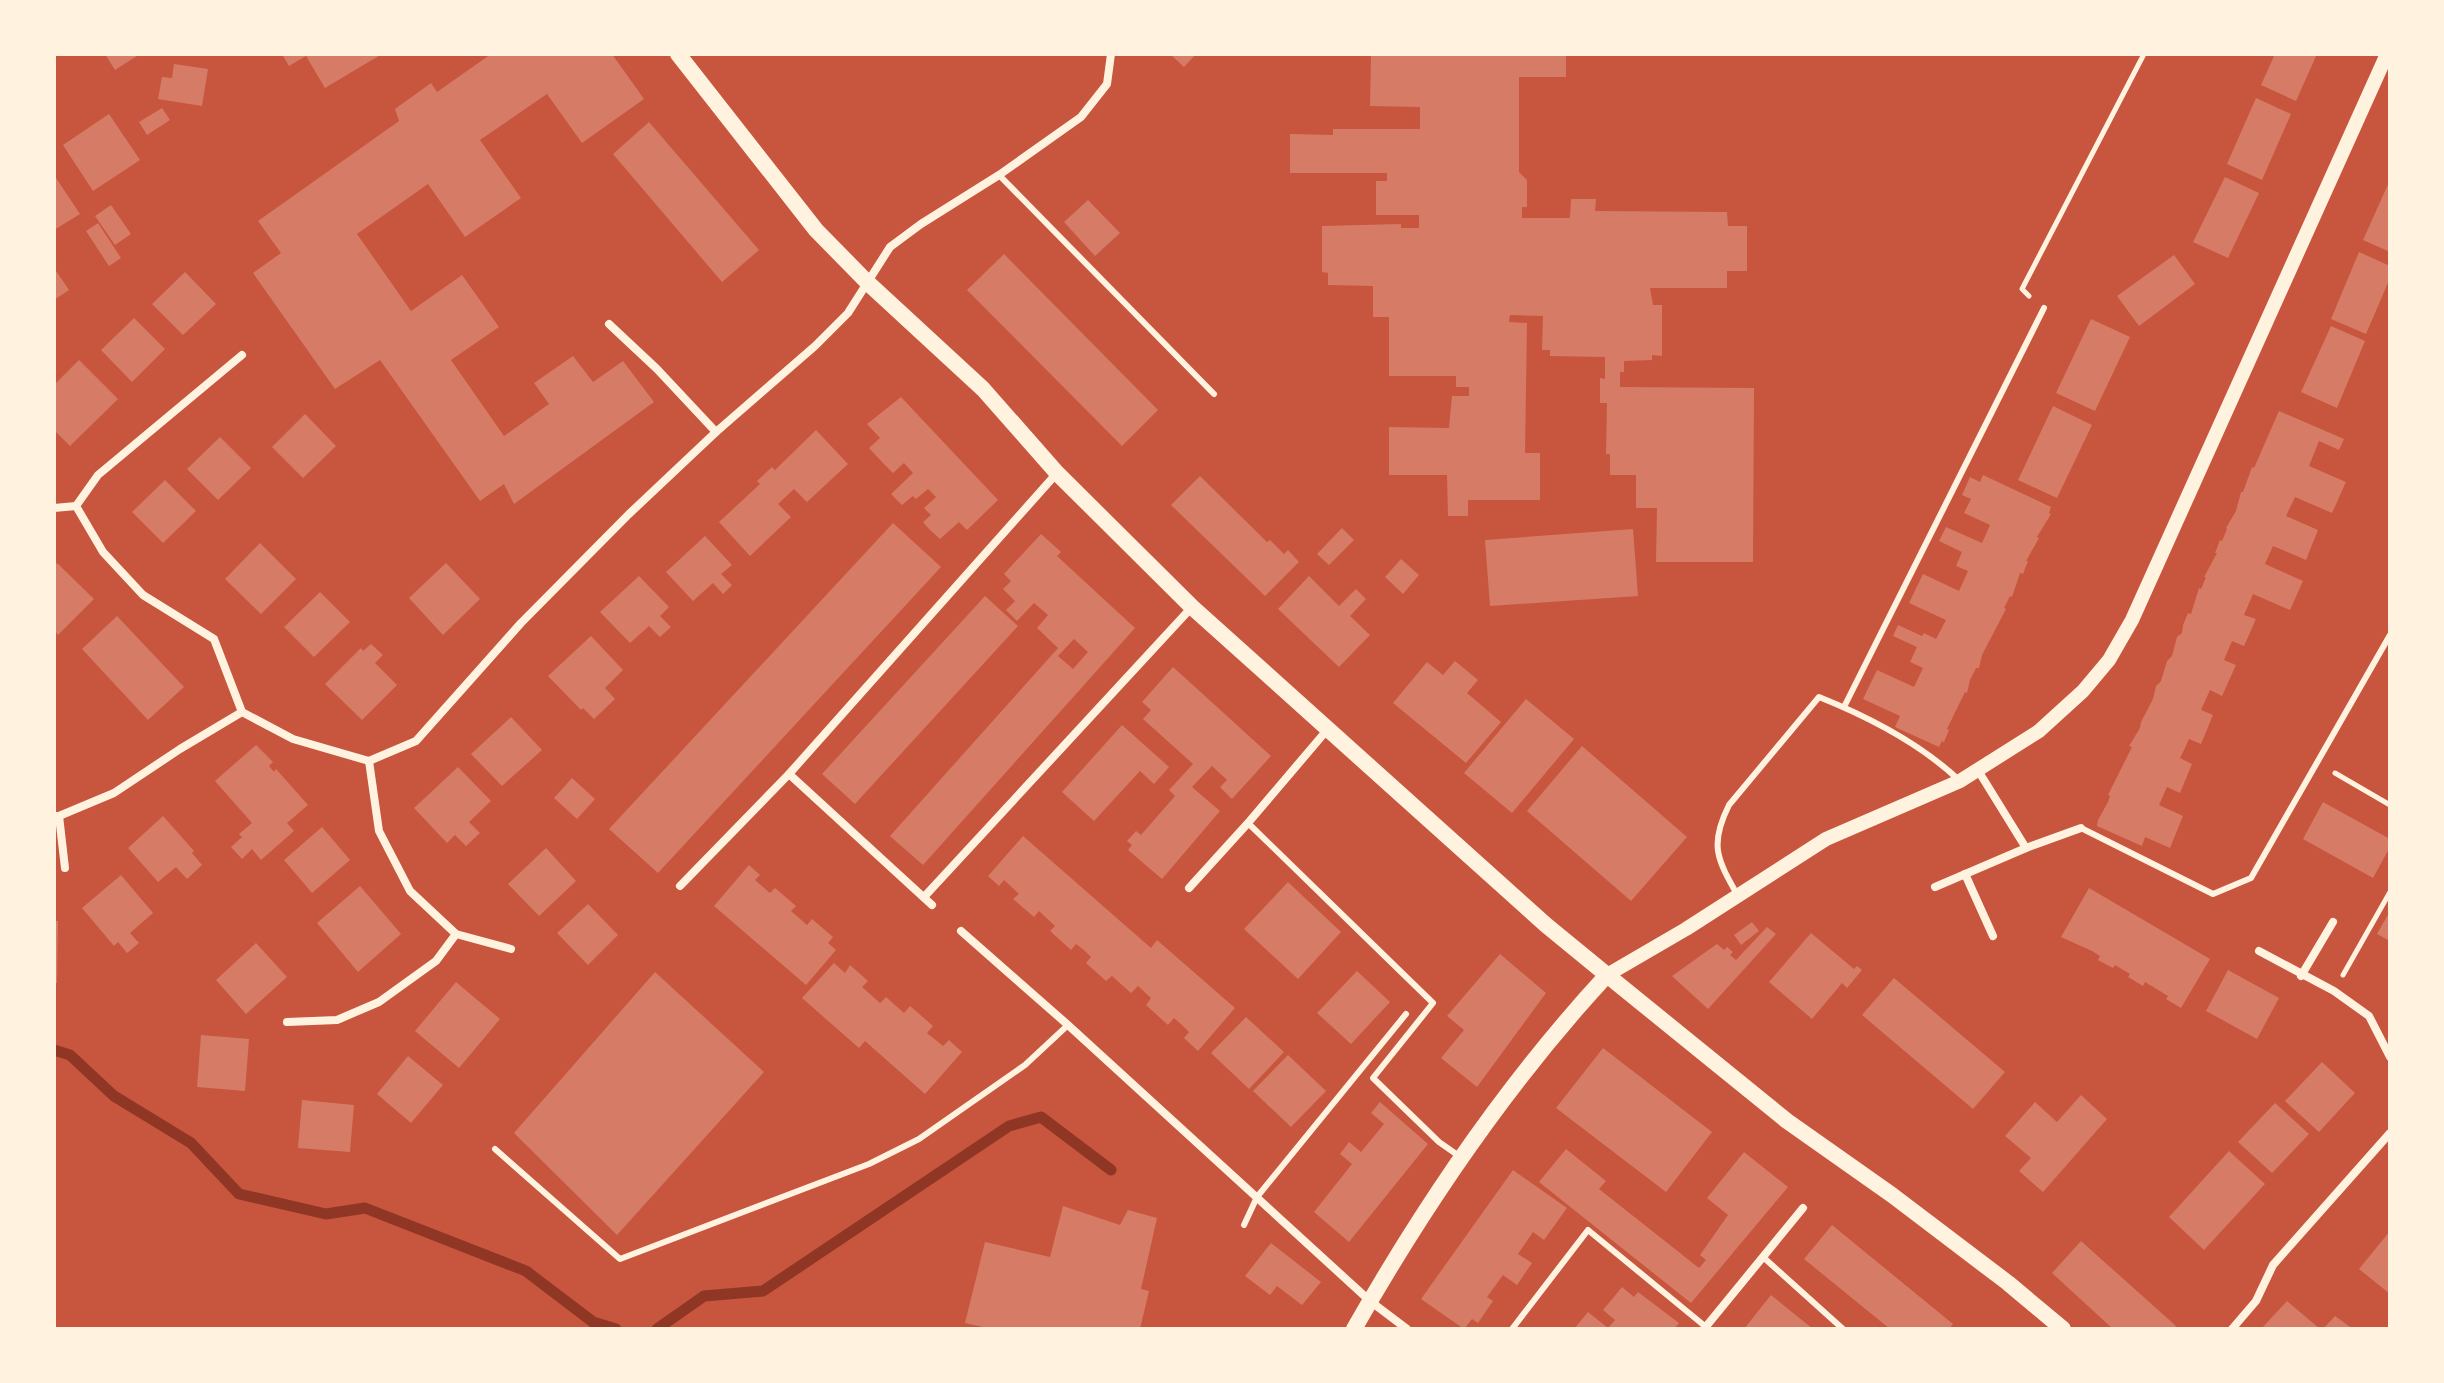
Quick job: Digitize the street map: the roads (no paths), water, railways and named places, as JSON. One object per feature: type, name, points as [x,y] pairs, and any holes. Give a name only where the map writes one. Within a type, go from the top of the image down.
[{"type":"main road","points":[[678,54],[816,230],[867,282],[983,389],[1057,473],[1192,607],[1546,925],[1787,1121],[1938,1230],[2063,1329]]},
{"type":"main road","points":[[1354,1329],[1462,1158],[1542,1049],[1607,975]]},
{"type":"street","points":[[76,506],[103,552],[143,595],[214,639],[242,712],[293,739],[369,761],[416,741],[521,623],[716,432],[815,346],[848,313],[890,247],[1081,117],[1107,84],[1111,54]]},
{"type":"street","points":[[1607,975],[1826,839],[1979,772],[2039,731],[2083,691],[2109,660],[2132,620],[2387,54]]},
{"type":"street","points":[[609,324],[657,369],[716,432]]},
{"type":"street","points":[[54,508],[76,506],[98,475],[242,355]]},
{"type":"street","points":[[680,886],[789,774],[1057,473]]},
{"type":"street","points":[[924,897],[1192,607]]},
{"type":"street","points":[[65,868],[56,816],[114,793],[242,712]]},
{"type":"street","points":[[1189,888],[1327,730]]},
{"type":"street","points":[[369,761],[379,831],[410,891],[456,934],[511,949]]},
{"type":"street","points":[[1979,772],[2026,848]]},
{"type":"street","points":[[789,774],[932,905]]},
{"type":"street","points":[[1935,887],[2081,828]]},
{"type":"street","points":[[1965,874],[1993,936]]},
{"type":"street","points":[[2301,976],[2333,922]]},
{"type":"street","points":[[961,931],[1370,1301],[1407,1329]]},
{"type":"street","points":[[287,1022],[337,1020],[379,1002],[436,961],[456,934]]},
{"type":"street","points":[[2259,951],[2334,991],[2369,1016],[2390,1057]]},
{"type":"street","points":[[2232,1329],[2256,1301],[2273,1265],[2390,1133]]},
{"type":"street","points":[[1705,1328],[1803,1208]]},
{"type":"lane","points":[[999,175],[1214,394]]},
{"type":"lane","points":[[1844,707],[2044,308]]},
{"type":"lane","points":[[2081,828],[2213,894],[2251,878],[2390,635]]},
{"type":"lane","points":[[1738,896],[1721,867],[1715,847],[1720,824],[1729,805],[1819,697],[1844,707],[1936,758],[1960,781]]},
{"type":"lane","points":[[1248,823],[1433,1003],[1373,1078],[1439,1142],[1462,1158]]},
{"type":"lane","points":[[1244,1225],[1257,1197],[1406,1014]]},
{"type":"lane","points":[[495,1149],[620,1259],[869,1164],[919,1139],[1025,1065],[1068,1025]]},
{"type":"lane","points":[[1512,1329],[1588,1230],[1705,1328]]},
{"type":"lane","points":[[1763,1257],[1843,1329]]},
{"type":"waterway","points":[[54,1050],[70,1055],[114,1096],[191,1143],[239,1194],[326,1214],[365,1208],[526,1271],[593,1322],[616,1329]]},
{"type":"waterway","points":[[657,1329],[704,1296],[763,1291],[1009,1126],[1041,1117],[1111,1170]]}]
